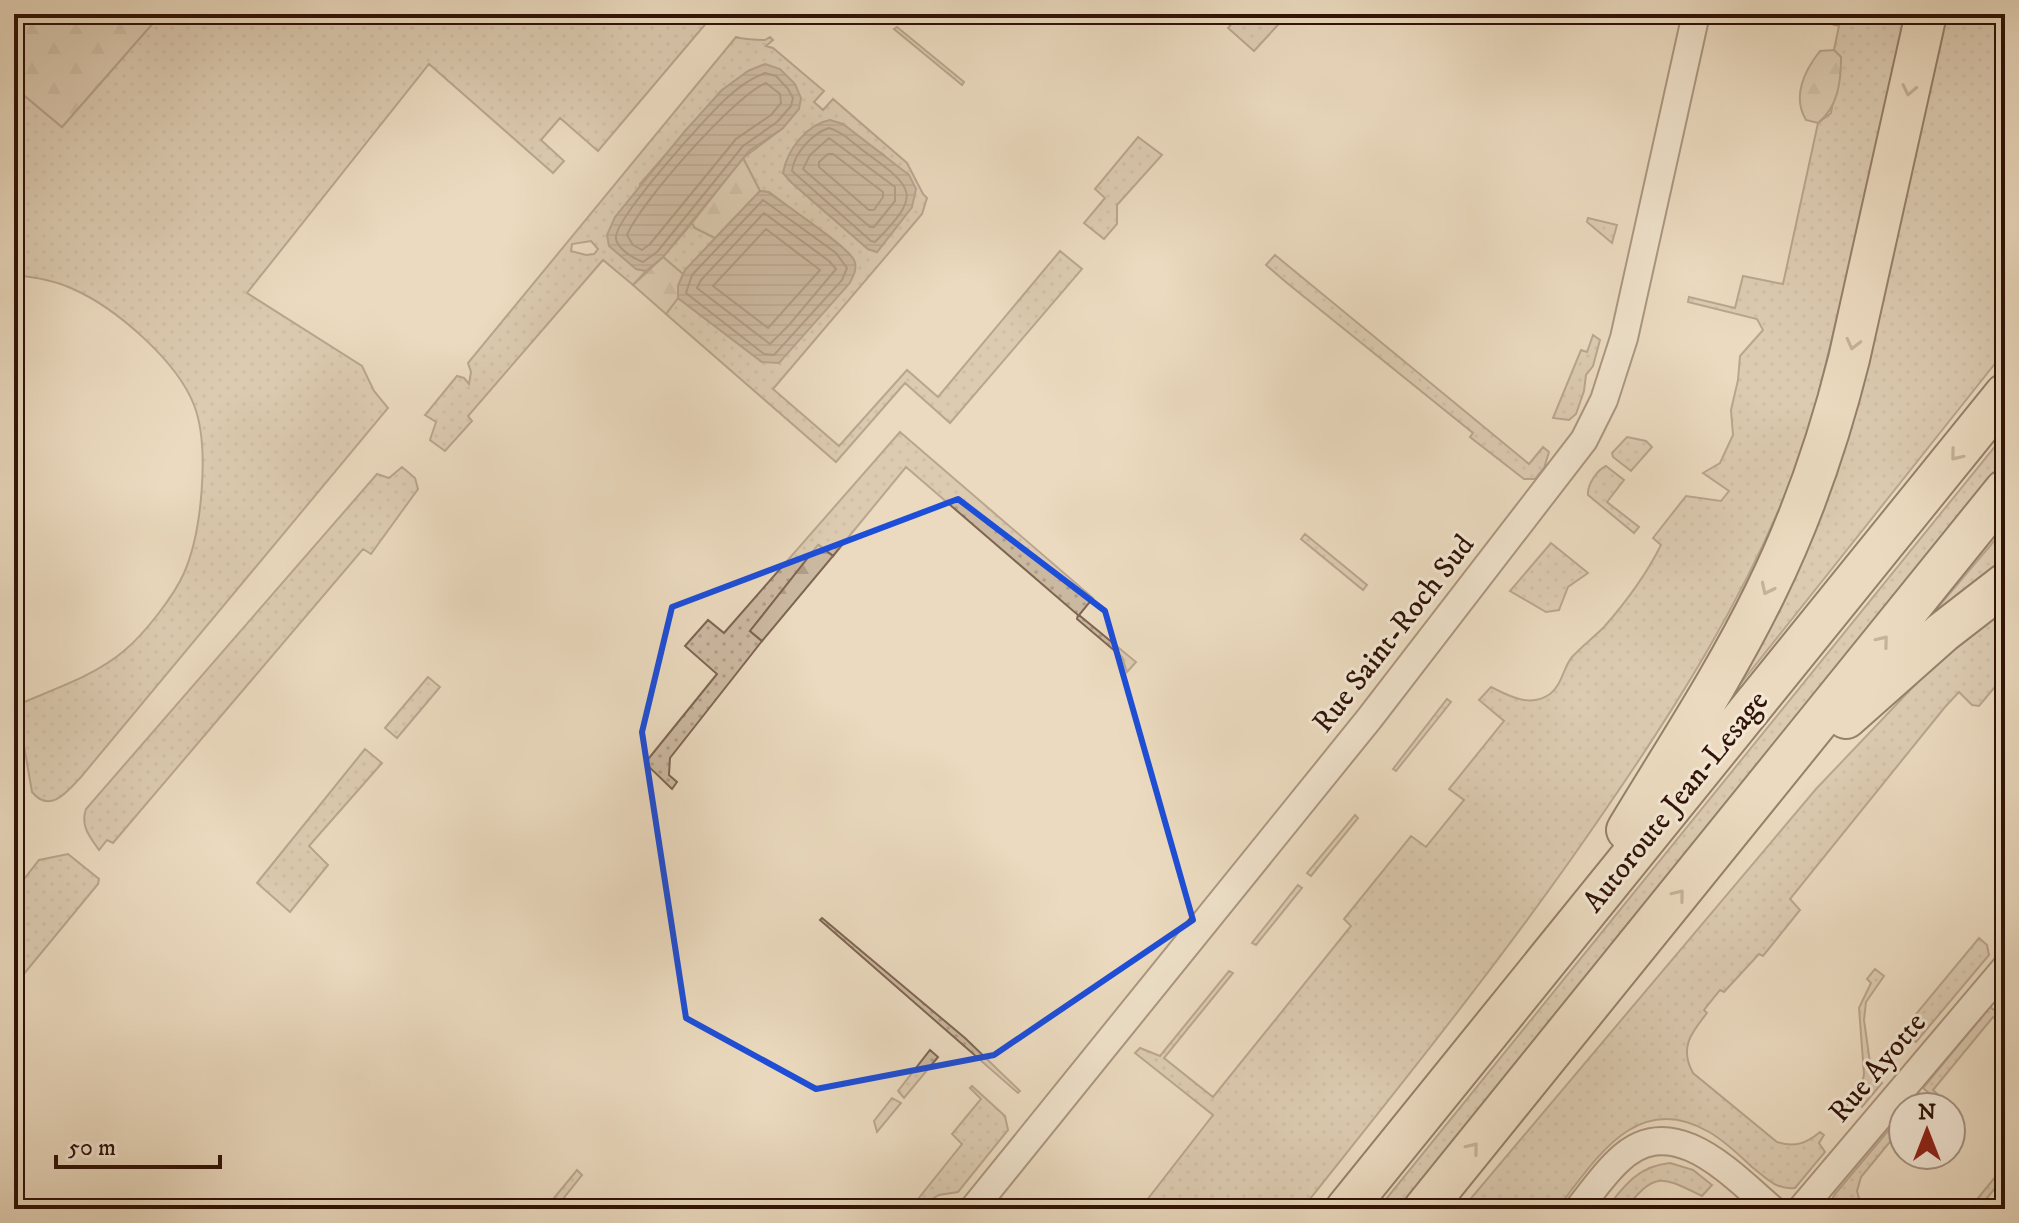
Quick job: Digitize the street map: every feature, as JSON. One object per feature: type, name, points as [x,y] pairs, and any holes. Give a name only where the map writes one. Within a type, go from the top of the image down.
[{"type":"highway","points":[[1548,960],[1735,650],[1765,595],[1806,500],[1835,413],[1855,337],[1926,14]]},
{"type":"highway","name":"Autoroute Jean-Lesage","points":[[1346,1209],[2005,394]]},
{"type":"highway","name":"Autoroute Jean-Lesage","points":[[1424,1209],[2005,490]]},
{"type":"highway","points":[[1765,790],[1943,632],[2005,584]]},
{"type":"street","name":"Rue Saint-Roch Sud","points":[[973,1209],[1369,719],[1584,440],[1604,400],[1624,338],[1696,14]]},
{"type":"street","name":"Rue Ayotte","points":[[1801,1209],[2005,968]]},
{"type":"street","points":[[1578,1209],[1619,1160],[1644,1144],[1660,1142],[1695,1148],[1772,1209]]},
{"type":"highlighted area","points":[[958,499],[1105,611],[1193,920],[994,1055],[816,1089],[686,1018],[642,732],[672,607]]},
{"type":"green space","points":[[14,14],[161,14],[62,127],[14,87]]},
{"type":"green space","points":[[161,14],[714,14],[598,151],[560,118],[541,140],[564,161],[553,173],[429,64],[247,293],[362,366],[374,391],[388,408],[81,777],[58,798],[45,801],[32,792],[17,705],[74,681],[113,659],[141,634],[166,603],[190,556],[199,513],[203,465],[199,422],[194,405],[186,388],[160,354],[126,322],[90,298],[59,283],[14,275],[14,166],[22,156],[14,149],[14,87],[62,127]]},
{"type":"green space","points":[[1240,14],[1288,14],[1254,51],[1228,28]]},
{"type":"green space","points":[[1794,14],[1906,14],[1812,417],[1798,463],[1771,528],[1730,610],[1659,729],[1572,858],[1459,1010],[1302,1209],[1140,1209],[1213,1115],[1135,1053],[1140,1048],[1160,1056],[1229,971],[1233,973],[1164,1058],[1213,1097],[1351,926],[1344,919],[1411,836],[1426,847],[1464,800],[1449,789],[1504,721],[1479,700],[1491,687],[1527,700],[1550,694],[1572,657],[1604,627],[1635,588],[1661,545],[1653,538],[1686,496],[1721,501],[1729,491],[1703,473],[1720,463],[1733,435],[1731,410],[1740,356],[1763,330],[1757,319],[1688,302],[1689,297],[1735,308],[1743,276],[1783,284],[1818,123],[1831,113],[1841,57],[1834,50],[1839,26]]},
{"type":"green space","points":[[1938,14],[2005,14],[2005,351],[1730,697]]},
{"type":"green space","points":[[897,27],[964,82],[962,85],[894,29]]},
{"type":"green space","points":[[736,37],[765,40],[770,37],[773,40],[766,46],[773,48],[824,91],[814,102],[823,110],[833,99],[907,163],[927,198],[922,214],[773,389],[839,446],[907,370],[938,397],[1060,251],[1082,269],[950,423],[905,383],[836,462],[666,314],[678,298],[762,362],[842,247],[769,192],[760,191],[743,158],[783,128],[722,90],[640,184],[636,269],[646,271],[633,285],[603,260],[468,416],[472,421],[445,451],[430,440],[436,422],[425,415],[457,376],[469,384],[471,372],[468,363]],"holes":[[[870,146],[884,155],[912,207],[877,252],[868,249],[783,173]],[[591,241],[598,249],[594,254],[571,251],[572,244]]]},
{"type":"green space","points":[[1834,50],[1841,57],[1834,102],[1818,123],[1806,120],[1800,102],[1805,76],[1820,51]]},
{"type":"green space","points":[[1138,137],[1162,155],[1117,205],[1117,224],[1104,239],[1084,223],[1105,198],[1095,189]]},
{"type":"green space","points":[[743,158],[760,191],[715,238],[695,228],[692,223]]},
{"type":"green space","points":[[1588,218],[1617,225],[1612,243],[1587,222]]},
{"type":"green space","points":[[692,223],[695,228],[715,238],[683,274],[663,257]]},
{"type":"green space","points":[[1275,255],[1529,464],[1543,447],[1549,452],[1544,468],[1535,479],[1524,479],[1470,437],[1473,433],[1266,265]]},
{"type":"green space","points":[[663,257],[683,274],[678,286],[678,298],[666,314],[633,285]]},
{"type":"green space","points":[[1593,335],[1600,340],[1593,366],[1586,375],[1576,414],[1569,420],[1553,418],[1581,350],[1587,352]]},
{"type":"green space","points":[[900,432],[1093,598],[1079,615],[1136,662],[1127,672],[1122,657],[1077,619],[1078,615],[906,467],[833,556],[819,545],[750,631],[762,641],[670,758],[669,775],[677,782],[672,789],[645,763],[717,674],[685,646],[708,620],[724,633]]},
{"type":"green space","points":[[2005,434],[2005,464],[1404,1209],[1378,1209]]},
{"type":"green space","points":[[1627,437],[1646,441],[1652,447],[1631,471],[1612,453]]},
{"type":"green space","points":[[1606,466],[1624,480],[1607,502],[1639,527],[1634,533],[1588,495],[1593,478]]},
{"type":"green space","points":[[402,467],[415,478],[418,489],[371,554],[363,549],[113,843],[107,840],[99,850],[85,826],[86,809],[377,474],[389,478]]},
{"type":"green space","points":[[2005,528],[2005,566],[1923,625]]},
{"type":"green space","points":[[1305,534],[1367,585],[1363,590],[1301,539]]},
{"type":"green space","points":[[1551,543],[1588,573],[1568,587],[1559,610],[1546,612],[1510,591]]},
{"type":"green space","points":[[818,545],[833,556],[762,641],[750,631]]},
{"type":"green space","points":[[2005,604],[2005,675],[1979,706],[1972,705],[1959,692],[1945,707],[1790,899],[1800,910],[1763,956],[1759,954],[1724,992],[1720,990],[1704,1010],[1707,1013],[1689,1041],[1687,1056],[1693,1073],[1777,1142],[1795,1144],[1805,1142],[1820,1132],[1824,1135],[1819,1143],[1825,1152],[1795,1188],[1772,1182],[1709,1132],[1683,1121],[1660,1119],[1639,1125],[1620,1136],[1603,1152],[1557,1209],[1462,1209],[1816,789],[1932,667]]},
{"type":"green space","points":[[428,677],[440,687],[397,738],[385,728]]},
{"type":"green space","points":[[1447,699],[1451,702],[1396,771],[1393,769]]},
{"type":"green space","points":[[365,749],[382,763],[309,846],[328,865],[290,912],[257,883]]},
{"type":"green space","points":[[1355,815],[1358,818],[1311,876],[1307,873]]},
{"type":"green space","points":[[68,854],[99,879],[98,884],[14,986],[14,892],[39,860]]},
{"type":"green space","points":[[1298,885],[1302,888],[1256,945],[1252,943]]},
{"type":"green space","points":[[822,918],[965,1038],[1020,1091],[1018,1093],[820,920]]},
{"type":"green space","points":[[1979,938],[1987,945],[1989,955],[1914,1041],[1912,1019]]},
{"type":"green space","points":[[1875,969],[1884,976],[1866,1002],[1864,1020],[1871,1070],[1882,1083],[1862,1107],[1855,1102],[1846,1108],[1842,1105],[1863,1079],[1859,1008],[1871,983],[1867,979]]},
{"type":"green space","points":[[1990,1007],[2001,1015],[2001,1023],[1993,1017],[1934,1091],[1923,1088]]},
{"type":"green space","points":[[930,1050],[938,1057],[904,1098],[898,1091]]},
{"type":"green space","points":[[972,1086],[1005,1116],[1008,1130],[958,1192],[939,1195],[918,1207],[914,1204],[962,1144],[952,1134],[981,1099],[970,1088]]},
{"type":"green space","points":[[892,1098],[901,1103],[877,1132],[874,1121]]},
{"type":"green space","points":[[1887,1132],[1887,1145],[1861,1177],[1857,1191],[1862,1209],[1826,1209]]},
{"type":"green space","points":[[1670,1163],[1693,1170],[1712,1185],[1702,1196],[1677,1184],[1660,1181],[1644,1188],[1625,1209],[1606,1209],[1640,1173]]},
{"type":"green space","points":[[2005,1165],[2005,1176],[1978,1209],[1969,1209]]},
{"type":"green space","points":[[577,1170],[582,1175],[555,1209],[545,1209]]},
{"type":"water","points":[[765,64],[780,69],[795,84],[801,98],[799,109],[783,128],[749,151],[663,257],[646,271],[636,269],[609,246],[607,235],[615,217],[722,90],[748,71]]},
{"type":"water","points":[[830,120],[843,124],[909,175],[916,189],[912,207],[877,252],[868,249],[783,173],[799,139],[822,122]]},
{"type":"water","points":[[760,191],[768,192],[828,235],[849,254],[855,266],[849,284],[779,363],[762,362],[678,298],[678,286],[685,270]]}]
